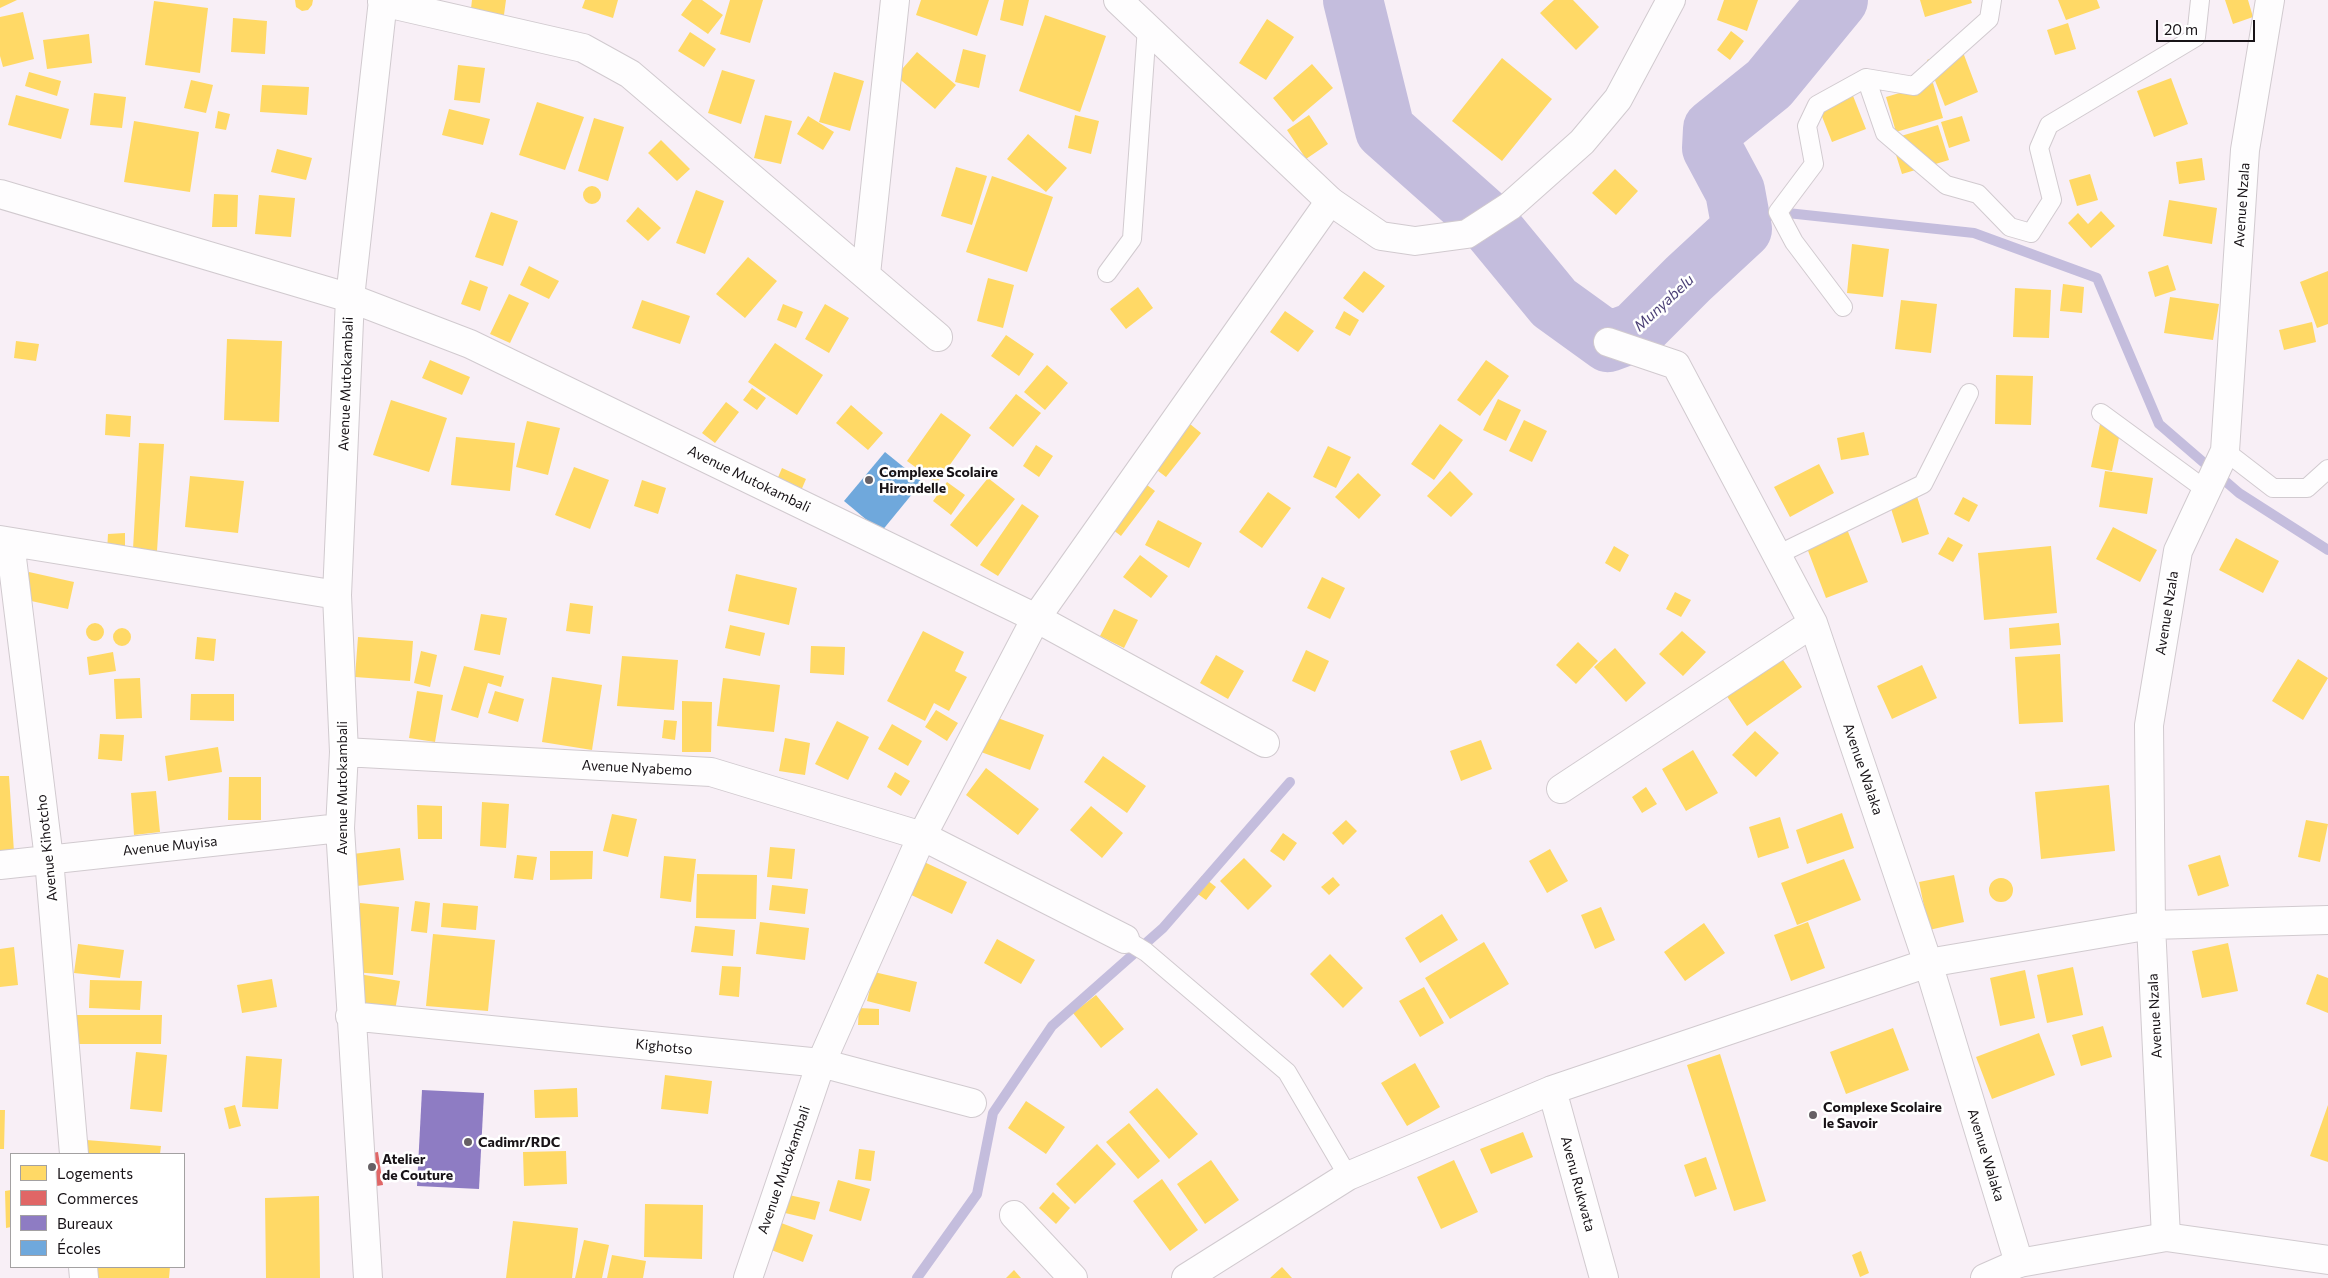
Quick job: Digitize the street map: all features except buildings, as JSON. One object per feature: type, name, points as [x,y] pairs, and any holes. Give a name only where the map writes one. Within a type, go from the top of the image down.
[{"type":"main road","points":[[866,274],[895,0]]},
{"type":"main road","points":[[1118,0],[1330,200],[1381,236],[1415,241],[1467,234],[1510,206],[1582,142],[1618,99],[1672,0]]},
{"type":"main road","name":"Avenue Nzala","points":[[2166,1238],[2151,926],[2149,724],[2178,551],[2214,472],[2245,150],[2270,0]]},
{"type":"main road","points":[[350,298],[382,1],[583,48],[630,74],[938,337]]},
{"type":"main road","name":"Avenue Mutokambali","points":[[0,194],[350,298],[470,344],[1036,618],[1265,743]]},
{"type":"main road","name":"Avenue Mutokambali","points":[[748,1278],[821,1063],[922,836],[1036,618],[1330,200]]},
{"type":"main road","name":"Avenue Mutokambali","points":[[350,298],[337,595],[344,752],[340,828],[350,1016],[368,1278]]},
{"type":"main road","name":"Avenue Walaka","points":[[1608,342],[1676,365],[1813,623],[1928,963],[2020,1263]]},
{"type":"main road","points":[[5,541],[337,595]]},
{"type":"main road","name":"Avenue Kihotcho","points":[[5,541],[49,859],[74,1153]]},
{"type":"main road","points":[[1561,788],[1813,623]]},
{"type":"main road","name":"Avenue Nyabemo","points":[[344,752],[712,772],[922,836],[1133,944]]},
{"type":"main road","name":"Avenue Muyisa","points":[[0,865],[340,828]]},
{"type":"main road","points":[[1186,1278],[1348,1176],[1552,1090],[1928,963],[2151,926],[2328,920]]},
{"type":"main road","name":"Kighotso","points":[[350,1016],[821,1063],[972,1103]]},
{"type":"main road","name":"Avenu Rukwata","points":[[1552,1090],[1604,1278]]},
{"type":"main road","points":[[1014,1215],[1073,1278]]},
{"type":"main road","points":[[1985,1278],[2020,1263],[2166,1238],[2328,1260]]},
{"type":"lane","points":[[1843,307],[1794,242],[1778,212],[1814,164],[1807,126],[1817,105],[1866,78],[1914,86],[1990,19],[1992,0]]},
{"type":"lane","points":[[1866,78],[1885,132],[1946,185],[1978,194],[2010,227],[2031,234],[2052,200],[2039,148],[2049,125],[2196,37],[2200,0]]},
{"type":"lane","points":[[1107,272],[1132,239],[1147,27]]},
{"type":"lane","points":[[1777,555],[1923,484],[1970,393]]},
{"type":"lane","points":[[2101,413],[2214,472],[2273,488],[2307,488],[2328,469]]},
{"type":"lane","points":[[1133,944],[1287,1072],[1348,1176]]},
{"type":"waterway","name":"Munyabelu","points":[[1353,0],[1385,130],[1484,218],[1554,303],[1608,342],[1635,332],[1742,229],[1735,191],[1712,148],[1713,129],[1769,84],[1838,0]]},
{"type":"waterway","points":[[1742,229],[1778,212],[1974,233],[2097,278],[2159,424],[2239,493],[2328,550]]},
{"type":"waterway","points":[[917,1278],[977,1194],[993,1113],[1052,1026],[1163,928],[1290,782]]},
{"type":"place","name":"Complexe Scolaire Hirondelle","points":[[869,480]]},
{"type":"place","name":"Complexe Scolaire le Savoir","points":[[1813,1115]]},
{"type":"place","name":"Cadimr/RDC","points":[[468,1142]]},
{"type":"place","name":"Atelier de Couture","points":[[372,1167]]}]
